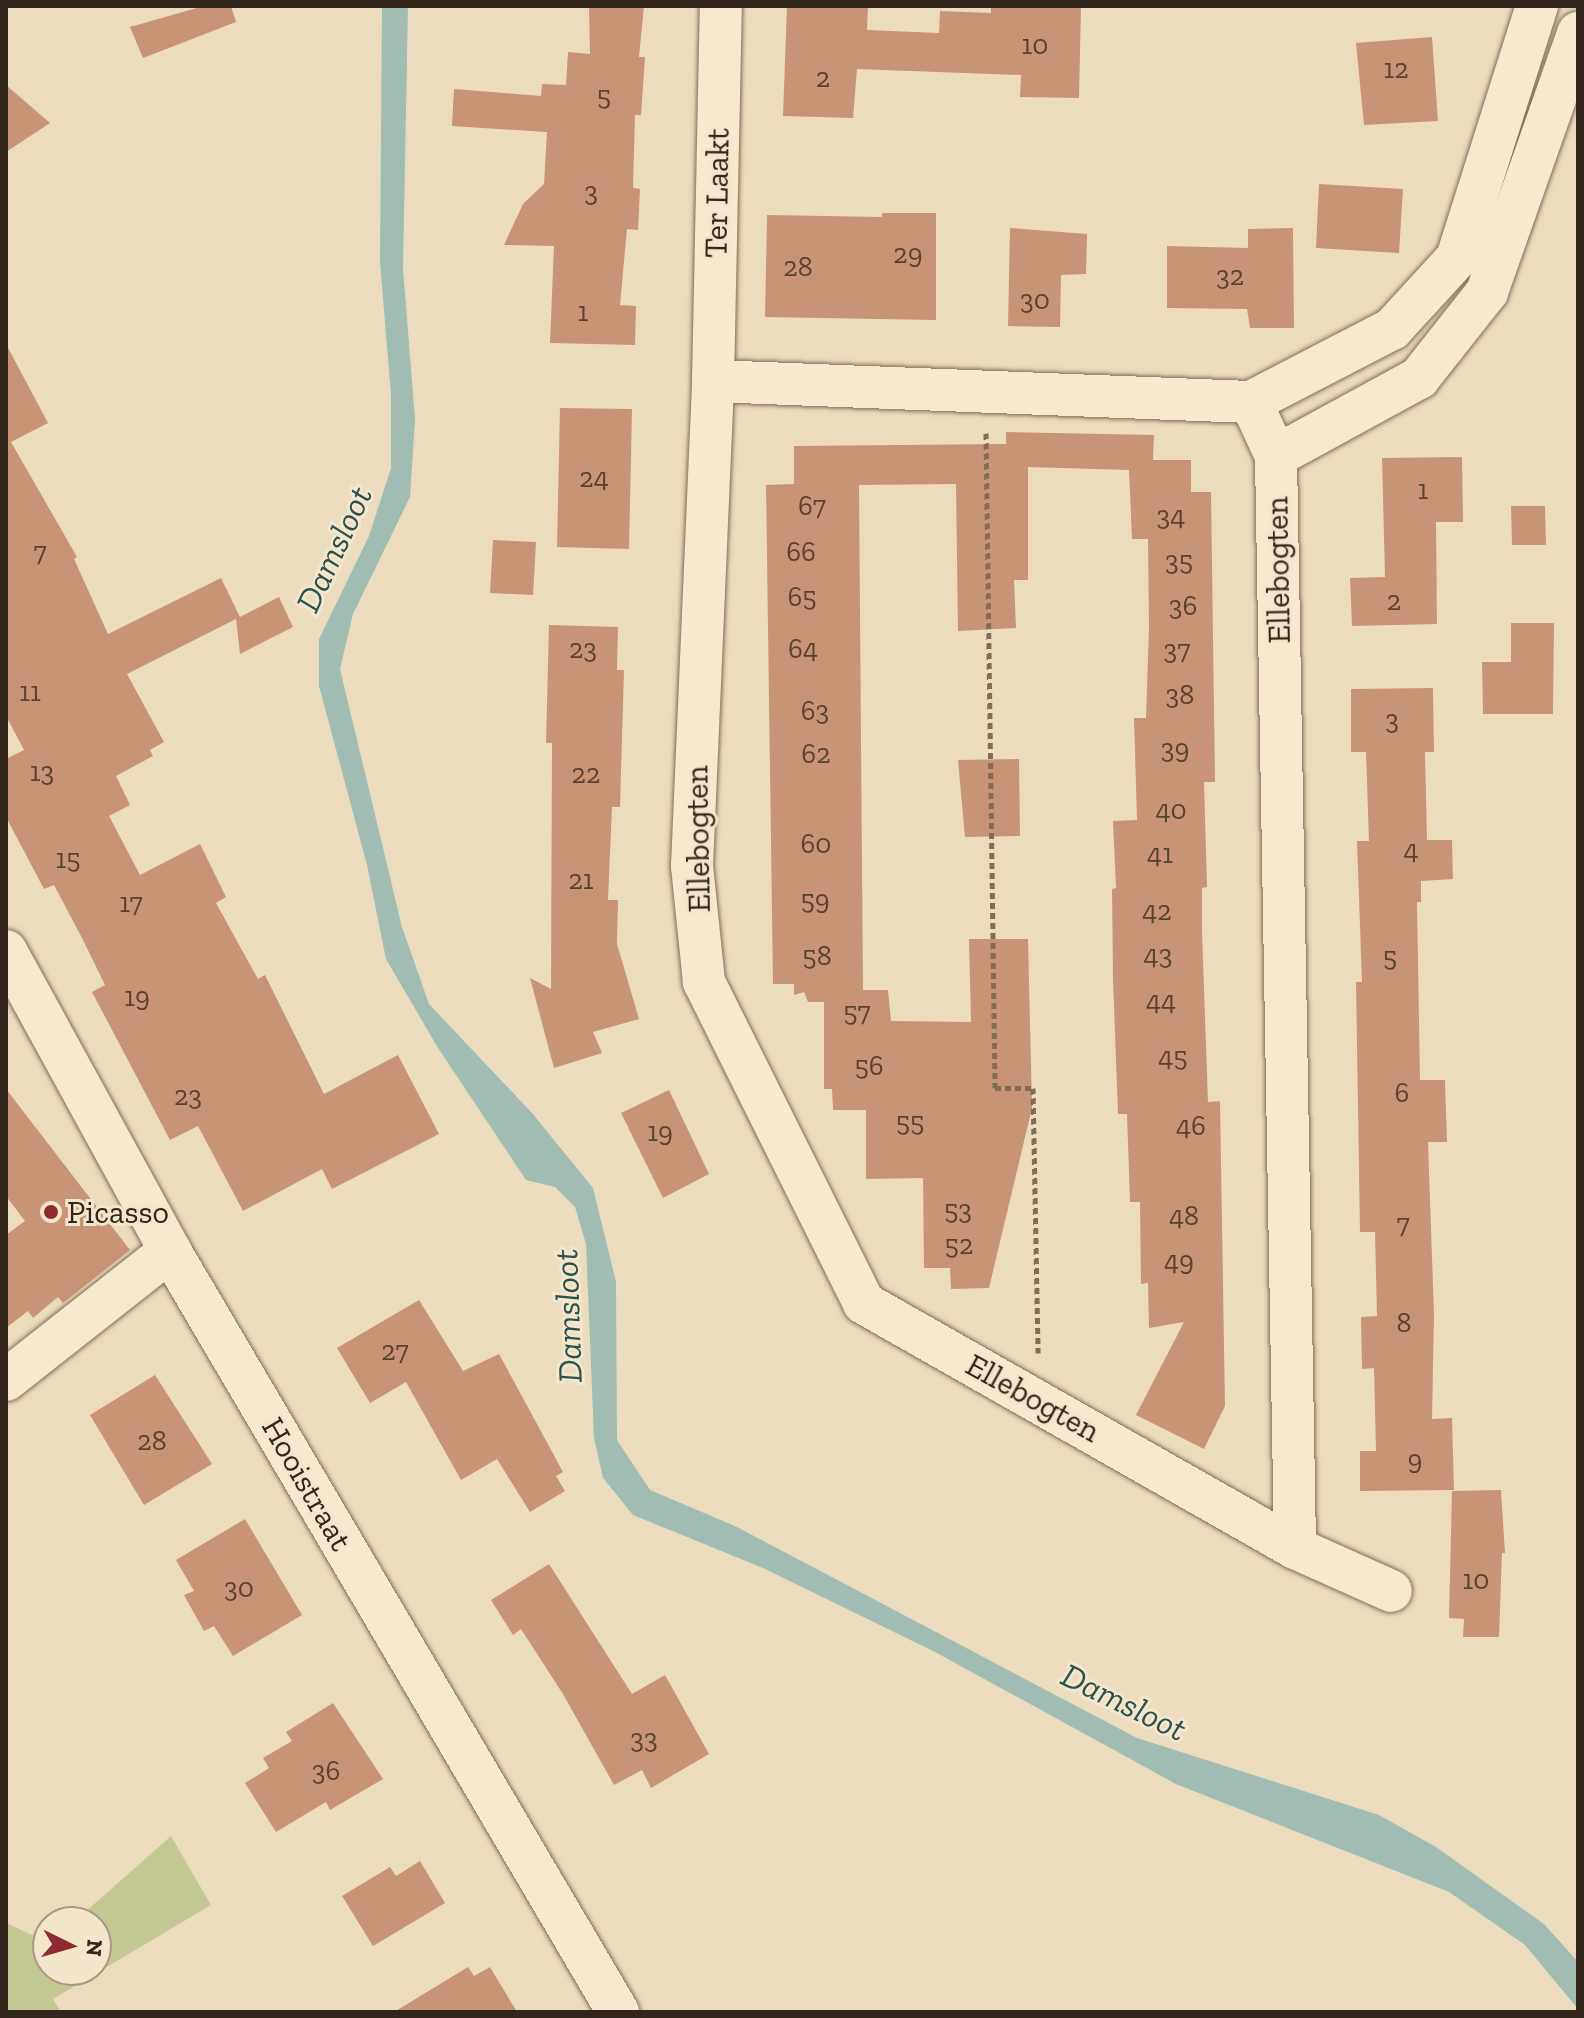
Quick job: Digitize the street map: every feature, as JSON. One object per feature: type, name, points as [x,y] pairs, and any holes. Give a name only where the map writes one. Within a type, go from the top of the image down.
[{"type":"street","name":"Ter Laakt","points":[[713,381],[721,6]]},
{"type":"street","points":[[713,381],[1251,402],[1392,329],[1457,258],[1537,6]]},
{"type":"street","name":"Ellebogten","points":[[1276,456],[1419,378],[1487,292],[1578,33]]},
{"type":"street","name":"Ellebogten","points":[[713,381],[692,866],[704,982],[864,1303],[1295,1548],[1391,1591]]},
{"type":"street","name":"Ellebogten","points":[[1251,402],[1276,456],[1295,1548]]},
{"type":"street","name":"Hooistraat","points":[[6,951],[170,1251],[618,2012]]},
{"type":"street","points":[[6,1380],[170,1251]]},
{"type":"path","points":[[985,392],[992,690],[995,1088],[1033,1088],[1038,1401]]},
{"type":"green space","points":[[171,1836],[211,1905],[112,1964],[112,1906],[92,1906]]},
{"type":"green space","points":[[6,1923],[32,1935],[32,1986],[75,1986],[53,1999],[61,2012],[6,2012]]},
{"type":"water","points":[[382,6],[408,6],[403,268],[415,420],[410,497],[353,614],[340,669],[402,927],[429,1004],[532,1113],[593,1188],[616,1282],[617,1440],[650,1490],[735,1526],[1137,1738],[1379,1815],[1436,1847],[1544,1924],[1578,1962],[1578,2009],[1525,1945],[1449,1892],[1176,1784],[935,1652],[763,1568],[633,1515],[603,1478],[594,1438],[586,1244],[575,1207],[555,1187],[526,1180],[438,1048],[386,959],[367,865],[319,686],[319,639],[369,536],[391,468],[391,395],[380,262]]},
{"type":"building","points":[[204,6],[231,6],[236,22],[143,58],[130,27]]},
{"type":"building","points":[[589,6],[644,6],[639,57],[645,57],[641,115],[635,115],[633,188],[640,189],[638,230],[627,229],[620,305],[636,306],[635,345],[550,343],[554,246],[504,245],[523,204],[544,184],[547,132],[452,126],[454,89],[541,96],[542,84],[566,85],[568,52],[590,54]]},
{"type":"building","points":[[787,6],[868,6],[867,30],[939,33],[940,11],[991,13],[991,8],[1081,6],[1079,98],[1020,97],[1021,75],[857,69],[853,118],[783,116]]},
{"type":"building","points":[[1432,37],[1438,121],[1364,125],[1356,43]]},
{"type":"building","points":[[6,85],[50,123],[6,152]]},
{"type":"building","points":[[1319,184],[1403,189],[1399,253],[1316,248]]},
{"type":"building","points":[[882,213],[936,213],[936,320],[765,317],[767,215],[882,217]]},
{"type":"building","points":[[1010,228],[1087,234],[1086,274],[1061,275],[1060,327],[1008,326]]},
{"type":"building","points":[[1293,228],[1294,328],[1250,328],[1247,309],[1167,308],[1167,246],[1248,248],[1248,229]]},
{"type":"building","points":[[6,344],[48,423],[11,442],[77,557],[74,559],[108,634],[221,578],[240,617],[279,597],[293,627],[240,654],[236,619],[127,674],[164,742],[150,750],[153,756],[116,776],[130,805],[109,816],[140,875],[200,844],[226,897],[216,903],[258,979],[265,975],[324,1094],[398,1055],[439,1134],[332,1189],[322,1169],[243,1211],[198,1126],[170,1140],[92,992],[105,985],[82,938],[54,885],[44,889],[6,817],[6,759],[24,750],[6,716]]},
{"type":"building","points":[[560,408],[632,409],[629,549],[557,547]]},
{"type":"building","points":[[1006,432],[1154,435],[1153,460],[1191,460],[1191,492],[1211,492],[1215,782],[1204,782],[1207,887],[1202,888],[1202,932],[1208,1102],[1220,1101],[1225,1406],[1204,1449],[1136,1415],[1184,1322],[1149,1328],[1148,1283],[1141,1284],[1140,1202],[1130,1202],[1127,1114],[1118,1114],[1113,978],[1112,889],[1116,888],[1113,821],[1137,820],[1134,718],[1146,718],[1149,627],[1148,539],[1132,539],[1129,470],[1028,467],[1028,580],[1014,580],[1016,628],[958,631],[956,484],[859,485],[863,990],[888,990],[891,1021],[971,1022],[969,939],[1028,939],[1032,1108],[989,1288],[951,1289],[950,1268],[924,1268],[923,1178],[866,1179],[866,1110],[833,1110],[832,1089],[824,1089],[824,1002],[808,1002],[804,992],[794,995],[794,984],[773,984],[766,485],[794,484],[794,446],[1006,444]]},
{"type":"building","points":[[1462,457],[1463,522],[1436,522],[1437,624],[1352,626],[1350,578],[1385,577],[1382,458]]},
{"type":"building","points":[[1511,506],[1545,506],[1546,545],[1512,545]]},
{"type":"building","points":[[493,540],[536,542],[533,595],[490,593]]},
{"type":"building","points":[[1511,623],[1554,623],[1553,714],[1483,714],[1482,662],[1511,662]]},
{"type":"building","points":[[549,625],[618,627],[617,670],[624,670],[620,807],[612,807],[608,900],[618,900],[617,944],[639,1019],[593,1032],[602,1053],[554,1068],[530,978],[551,989],[552,743],[546,743]]},
{"type":"building","points":[[1433,688],[1434,752],[1425,752],[1427,840],[1452,840],[1453,879],[1421,881],[1421,902],[1417,902],[1420,1080],[1445,1080],[1447,1142],[1428,1142],[1434,1315],[1432,1419],[1452,1418],[1454,1490],[1360,1491],[1360,1451],[1376,1451],[1374,1368],[1362,1369],[1361,1317],[1377,1316],[1375,1232],[1360,1232],[1356,982],[1362,982],[1357,841],[1369,841],[1366,752],[1351,752],[1351,689]]},
{"type":"building","points":[[1019,759],[1020,836],[965,837],[958,760]]},
{"type":"building","points":[[6,1089],[130,1250],[63,1303],[58,1297],[33,1318],[28,1311],[6,1328],[6,1235],[25,1221],[6,1196]]},
{"type":"building","points":[[669,1090],[709,1174],[663,1198],[621,1113]]},
{"type":"building","points":[[419,1300],[463,1371],[499,1354],[563,1472],[556,1476],[565,1491],[530,1512],[497,1459],[461,1480],[406,1382],[370,1403],[337,1348]]},
{"type":"building","points":[[155,1375],[212,1464],[144,1505],[90,1415]]},
{"type":"building","points":[[1501,1490],[1505,1553],[1502,1553],[1499,1637],[1463,1637],[1464,1619],[1449,1618],[1452,1491]]},
{"type":"building","points":[[245,1519],[302,1615],[233,1656],[214,1626],[204,1631],[184,1595],[194,1591],[176,1560]]},
{"type":"building","points":[[549,1564],[632,1694],[665,1675],[709,1754],[651,1788],[642,1770],[614,1785],[563,1694],[521,1629],[513,1635],[491,1600]]},
{"type":"building","points":[[333,1703],[383,1779],[330,1810],[326,1802],[276,1832],[245,1783],[269,1768],[263,1758],[292,1741],[286,1732]]},
{"type":"building","points":[[420,1861],[445,1903],[373,1946],[342,1896],[390,1867],[396,1876]]},
{"type":"building","points":[[468,1967],[474,1976],[490,1967],[517,2012],[394,2012]]},
{"type":"place","name":"Picasso","points":[[51,1212]]},
{"type":"water label","name":"Damsloot","points":[[334,549]]},
{"type":"water label","name":"Damsloot","points":[[568,1316]]},
{"type":"water label","name":"Damsloot","points":[[1124,1702]]}]
